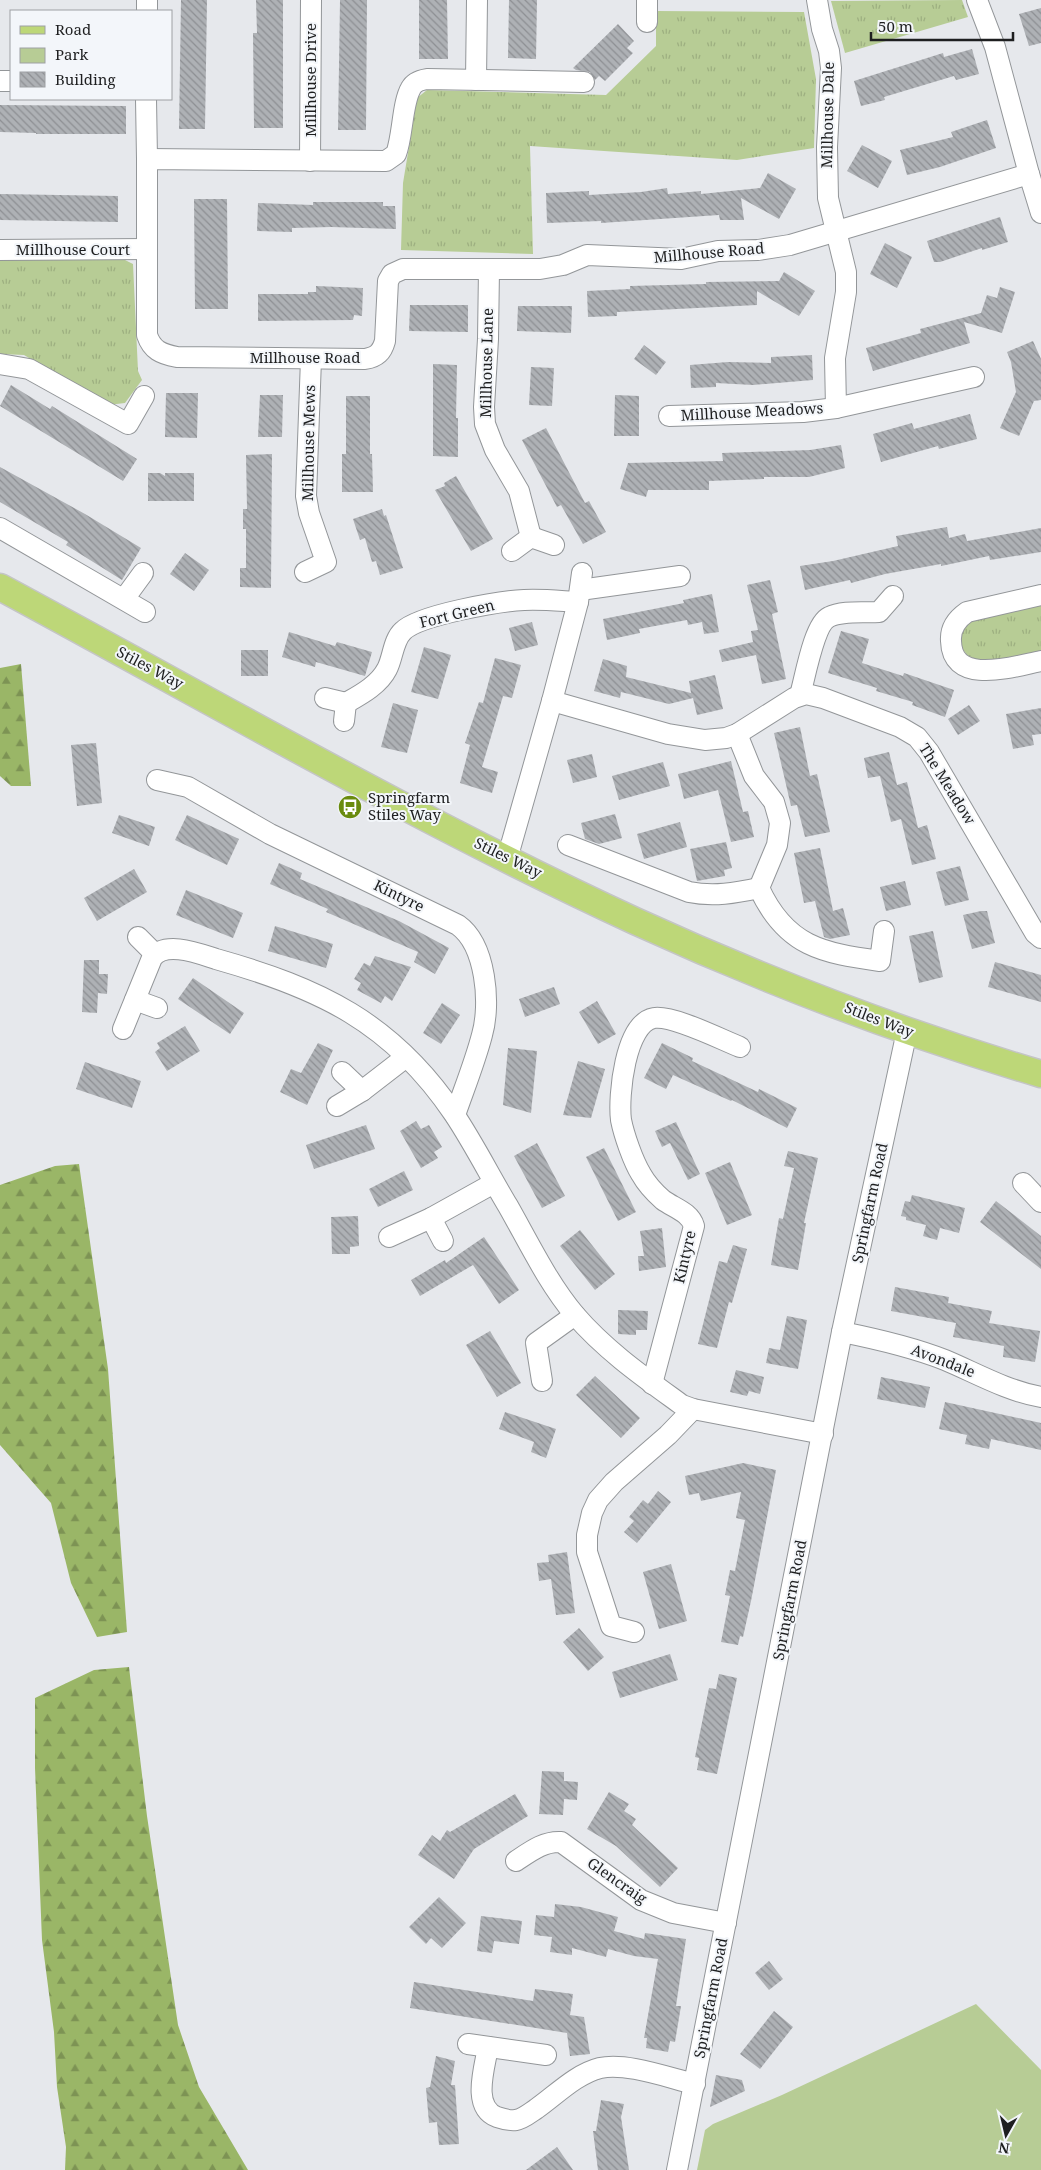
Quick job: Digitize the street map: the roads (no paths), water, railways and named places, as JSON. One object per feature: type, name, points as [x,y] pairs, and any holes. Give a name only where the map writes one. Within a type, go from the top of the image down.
[{"type":"main road","name":"Stiles Way","points":[[0,587],[400,804],[636,921],[765,976],[907,1031],[1041,1074]]},
{"type":"street","name":"Millhouse Drive","points":[[310,161],[311,0]]},
{"type":"street","points":[[476,80],[477,0]]},
{"type":"street","points":[[647,0],[647,22]]},
{"type":"street","name":"Millhouse Dale","points":[[817,0],[831,68],[827,186],[837,231]]},
{"type":"street","points":[[977,0],[995,47],[1041,214]]},
{"type":"street","points":[[147,159],[379,162],[391,159],[398,148],[408,93],[414,84],[427,79],[584,82]]},
{"type":"street","name":"Millhouse Road","points":[[146,100],[147,334],[151,345],[155,349],[168,356],[177,357],[365,359],[378,354],[385,341],[388,281],[397,270],[411,268],[552,268],[587,256],[681,259],[718,251],[758,250],[790,245],[1029,174]]},
{"type":"street","name":"Millhouse Meadows","points":[[836,408],[835,358],[846,292],[846,272],[837,231]]},
{"type":"street","name":"Millhouse Court","points":[[0,250],[147,249]]},
{"type":"street","name":"Millhouse Lane","points":[[489,269],[488,359],[484,402],[485,424],[495,450],[519,491],[531,537]]},
{"type":"street","name":"Millhouse Mews","points":[[305,572],[326,562],[309,513],[306,496],[311,359]]},
{"type":"street","points":[[0,364],[29,369],[128,424],[144,396]]},
{"type":"street","name":"Millhouse Meadows","points":[[669,416],[803,412],[836,408],[974,377]]},
{"type":"street","points":[[0,528],[145,612]]},
{"type":"street","points":[[512,551],[531,537],[554,545]]},
{"type":"street","points":[[124,600],[143,573]]},
{"type":"street","points":[[507,858],[552,702],[580,588],[680,576]]},
{"type":"street","name":"Fort Green","points":[[325,698],[345,712],[381,678],[400,635],[410,626],[431,618],[508,601],[536,599],[580,588]]},
{"type":"street","points":[[1041,595],[967,612],[954,625],[951,633],[951,643],[955,655],[965,666],[979,671],[1041,661]]},
{"type":"street","points":[[552,702],[682,737],[706,740],[726,738],[737,734],[800,695],[817,632],[823,620],[836,614],[879,612],[892,596]]},
{"type":"street","name":"The Meadow","points":[[800,695],[806,694],[823,698],[900,726],[923,743],[1035,933],[1041,938]]},
{"type":"street","points":[[737,734],[754,776],[774,802],[780,823],[777,845],[760,888],[771,910],[788,929],[811,946],[826,952],[880,961],[884,931]]},
{"type":"street","name":"Kintyre","points":[[157,780],[188,787],[270,834],[467,931],[479,954],[484,973],[485,1015],[483,1034],[455,1115]]},
{"type":"street","points":[[568,844],[701,895],[760,888]]},
{"type":"street","points":[[138,938],[155,954]]},
{"type":"street","points":[[123,1029],[147,968],[155,954],[172,949],[212,957],[301,986],[359,1017],[375,1028],[433,1085],[455,1115],[551,1283],[576,1315],[612,1352],[652,1384],[682,1405],[693,1410],[823,1434]]},
{"type":"street","points":[[135,1000],[156,1008]]},
{"type":"street","name":"Kintyre","points":[[652,1384],[694,1226],[690,1217],[663,1199],[641,1174],[626,1136],[620,1103],[629,1050],[639,1026],[643,1022],[656,1018],[674,1020],[740,1047]]},
{"type":"street","name":"Springfarm Road","points":[[677,2170],[842,1332],[907,1031]]},
{"type":"street","points":[[337,1106],[406,1058]]},
{"type":"street","points":[[342,1072],[362,1090]]},
{"type":"street","points":[[389,1237],[431,1218],[494,1183]]},
{"type":"street","points":[[1023,1183],[1041,1202]]},
{"type":"street","points":[[431,1218],[443,1240]]},
{"type":"street","points":[[542,1381],[536,1343],[576,1315]]},
{"type":"street","name":"Avondale","points":[[842,1332],[887,1340],[943,1360],[997,1383],[1041,1397]]},
{"type":"street","points":[[634,1632],[611,1626],[589,1560],[586,1543],[588,1526],[598,1500],[614,1482],[668,1435],[693,1410]]},
{"type":"street","name":"Glencraig","points":[[516,1861],[537,1847],[552,1841],[561,1842],[641,1900],[673,1912],[726,1923]]},
{"type":"street","points":[[468,2044],[546,2055]]},
{"type":"street","points":[[488,2047],[482,2088],[484,2102],[492,2114],[508,2120],[515,2120],[526,2116],[579,2078],[594,2070],[605,2067],[624,2068],[695,2084]]},
{"type":"place","name":"Springfarm Stiles Way","points":[[350,807]]}]
